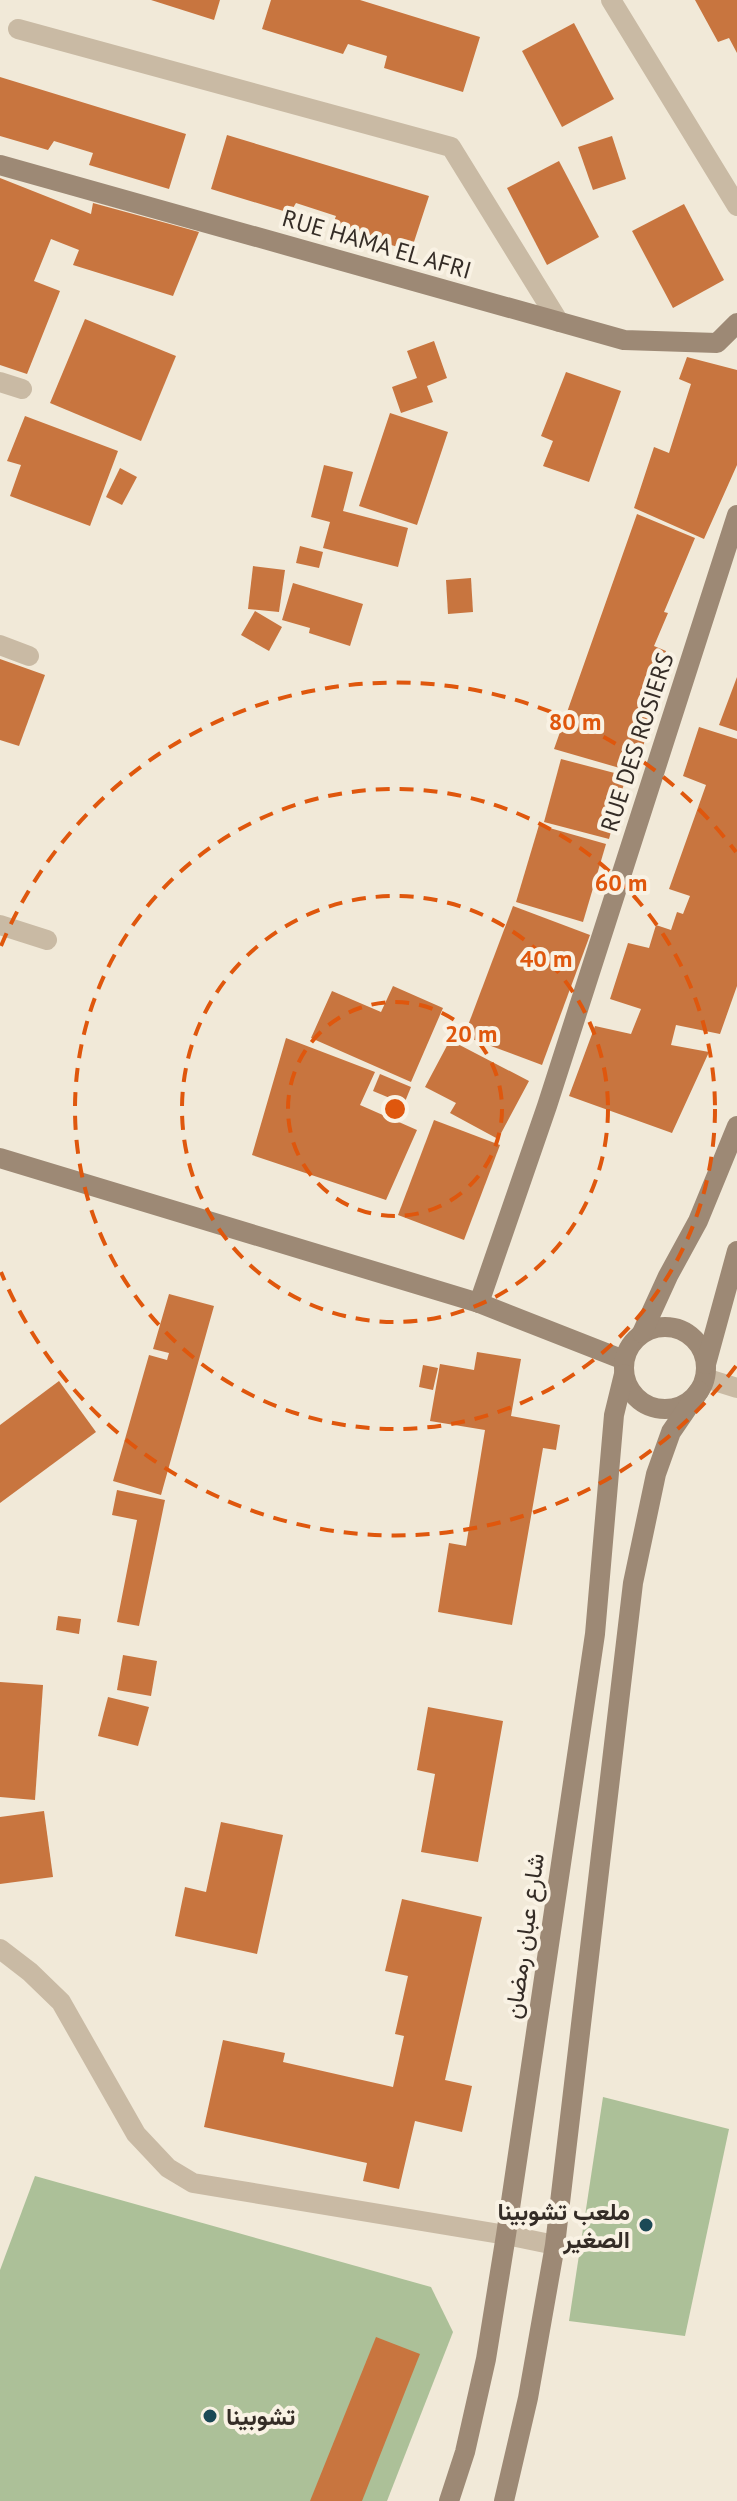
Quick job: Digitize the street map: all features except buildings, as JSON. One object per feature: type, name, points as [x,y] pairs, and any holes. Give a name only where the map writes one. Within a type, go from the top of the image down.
[{"type":"street","points":[[611,0],[737,206]]},
{"type":"street","points":[[18,29],[451,147],[559,322]]},
{"type":"street","name":"RUE HAMA EL AFRI","points":[[0,165],[624,340],[717,343],[737,323]]},
{"type":"street","points":[[0,382],[22,389]]},
{"type":"street","name":"RUE DES ROSIERS","points":[[479,1303],[552,1091],[737,515]]},
{"type":"street","points":[[0,645],[29,656]]},
{"type":"street","points":[[0,925],[47,940]]},
{"type":"street","name":"شارع عبان رمضان","points":[[449,2501],[465,2452],[486,2359],[506,2235],[595,1634],[614,1415],[624,1367],[632,1342],[642,1333],[698,1221],[737,1126]]},
{"type":"street","points":[[0,1158],[479,1303],[624,1367],[628,1388],[637,1399],[661,1409],[676,1408],[689,1402],[703,1378],[737,1251]]},
{"type":"street","points":[[504,2501],[528,2398],[555,2245],[633,1583],[656,1474],[671,1432],[703,1378],[702,1350],[694,1338],[671,1326],[656,1327],[642,1333]]},
{"type":"street","points":[[703,1378],[737,1388]]},
{"type":"street","points":[[0,1949],[61,2002],[136,2134],[168,2168],[193,2183],[555,2245]]},
{"type":"green space","name":"ملعب تشوبينا الصغير","points":[[603,2097],[729,2129],[685,2336],[569,2321]]},
{"type":"green space","name":"تشوبينا","points":[[35,2176],[431,2287],[453,2332],[387,2501],[0,2501],[0,2270]]},
{"type":"place","name":"ملعب تشوبينا الصغير","points":[[646,2225]]},
{"type":"place","name":"تشوبينا","points":[[210,2416]]}]
